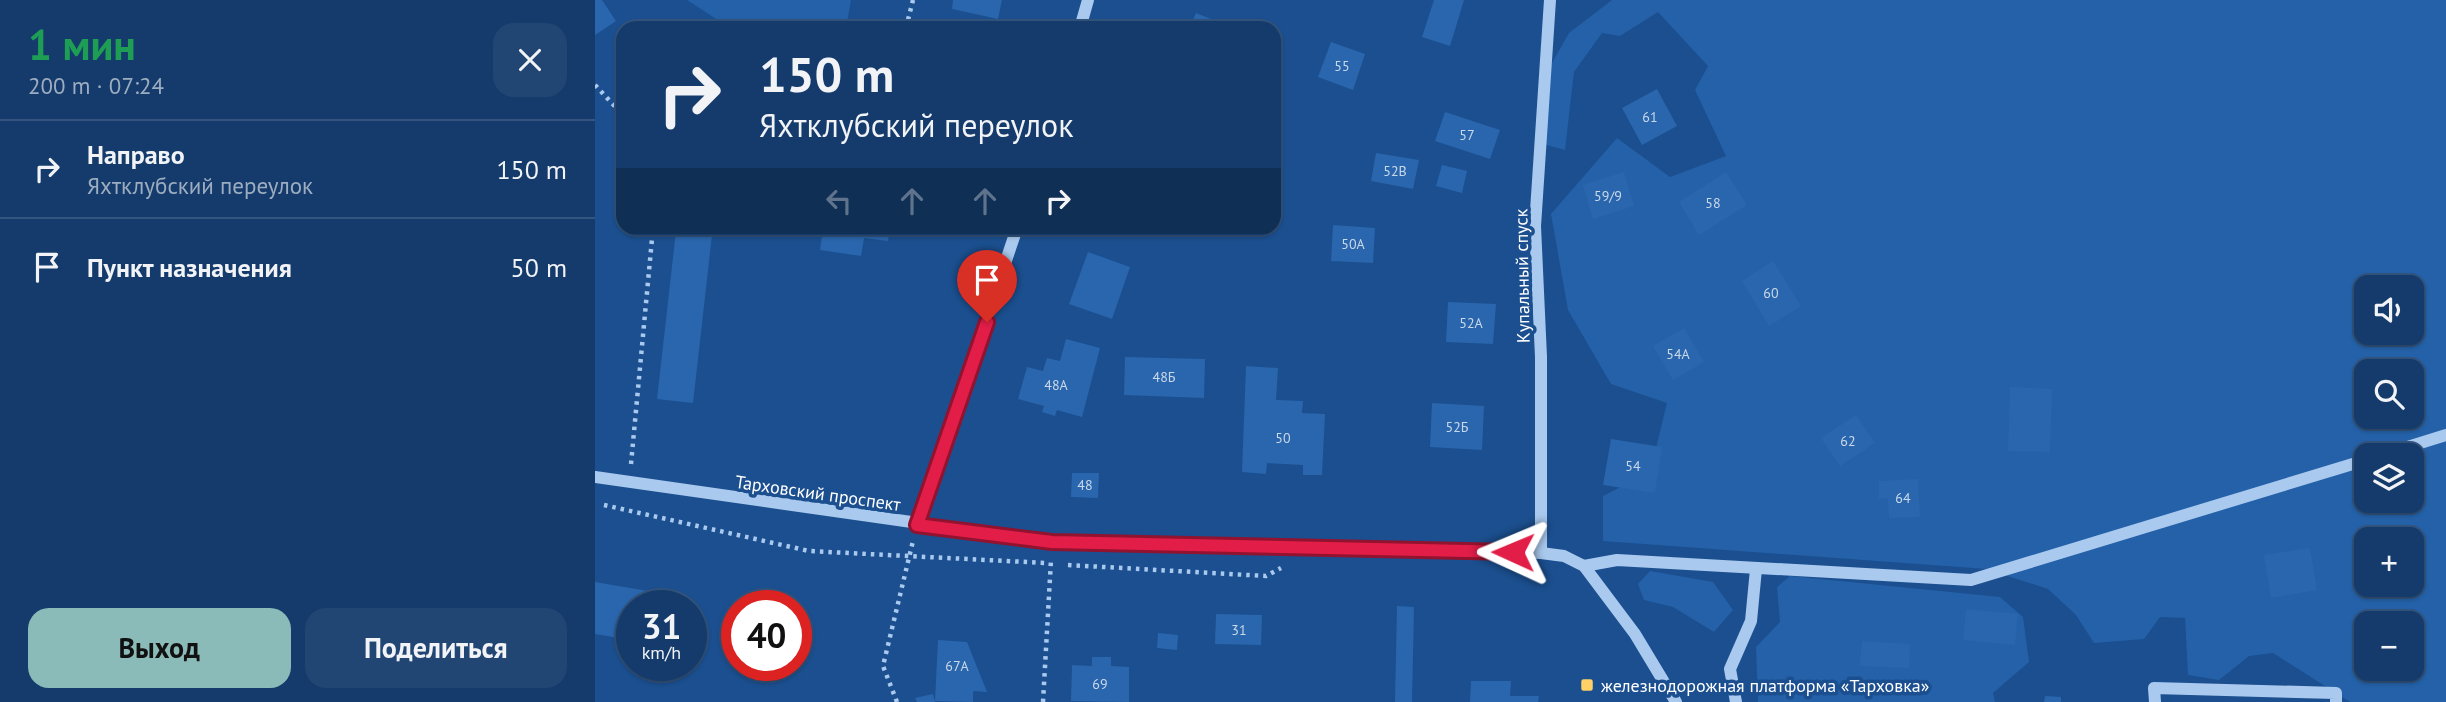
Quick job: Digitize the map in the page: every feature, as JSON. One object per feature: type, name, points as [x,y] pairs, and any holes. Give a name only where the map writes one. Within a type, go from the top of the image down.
[{"type":"street","points":[[1082,21],[1089,0]]},
{"type":"street","name":"Купальный спуск","points":[[1541,553],[1541,357],[1535,226],[1551,0]]},
{"type":"street","points":[[917,525],[1015,235]]},
{"type":"street","points":[[2420,443],[2446,435]]},
{"type":"street","points":[[1676,702],[1635,634],[1584,566],[1617,560],[1971,580],[2354,464]]},
{"type":"street","name":"Тарховский проспект","points":[[595,477],[917,525],[1052,542],[1541,553],[1565,556],[1584,566]]},
{"type":"street","points":[[1736,702],[1730,669],[1751,621],[1756,569]]},
{"type":"street","points":[[2155,702],[2154,688],[2336,693],[2336,702]]},
{"type":"path","points":[[908,21],[913,0]]},
{"type":"path","points":[[595,85],[616,108]]},
{"type":"path","points":[[630,483],[652,235]]},
{"type":"path","points":[[604,505],[809,551],[1266,576],[1288,565]]},
{"type":"path","points":[[897,702],[883,666],[917,525]]},
{"type":"path","points":[[1043,702],[1052,542]]},
{"type":"shaded area","points":[[687,0],[851,0],[847,21],[719,21]]},
{"type":"shaded area","points":[[1612,0],[2446,0],[2446,702],[2350,702],[2273,653],[2249,656],[2219,680],[2188,675],[2185,618],[2160,617],[2144,639],[2094,643],[2076,615],[2048,589],[1986,569],[1603,541],[1603,496],[1650,472],[1667,403],[1611,384],[1568,310],[1551,214],[1617,138],[1670,177],[1726,156],[1695,90],[1708,66],[1658,12],[1620,36],[1602,33],[1574,72],[1565,150],[1543,144],[1549,68],[1569,33]]},
{"type":"shaded area","points":[[1650,571],[1713,582],[1733,610],[1714,632],[1673,607],[1644,600],[1638,584]]},
{"type":"shaded area","points":[[1790,576],[2000,597],[2023,617],[2029,662],[1993,693],[1995,702],[1758,702],[1756,647],[1780,622],[1777,587]]},
{"type":"building","points":[[595,0],[602,0],[616,21],[595,35]]},
{"type":"building","points":[[953,0],[1002,0],[998,19],[952,9]]},
{"type":"building","points":[[1434,0],[1464,0],[1450,46],[1422,37]]},
{"type":"building","points":[[1196,13],[1216,21],[1193,21]]},
{"type":"building","points":[[1331,42],[1365,54],[1353,90],[1318,77]]},
{"type":"building","points":[[1657,89],[1677,126],[1642,145],[1622,108]]},
{"type":"building","points":[[1445,112],[1500,130],[1490,159],[1435,141]]},
{"type":"building","points":[[1376,153],[1419,160],[1413,189],[1371,181]]},
{"type":"building","points":[[1442,165],[1467,171],[1462,193],[1436,186]]},
{"type":"building","points":[[1624,172],[1634,206],[1593,219],[1583,185]]},
{"type":"building","points":[[1726,172],[1747,205],[1699,235],[1679,202]]},
{"type":"building","points":[[1333,225],[1375,228],[1373,263],[1331,261]]},
{"type":"building","points":[[676,235],[712,235],[693,403],[657,399]]},
{"type":"building","points":[[822,235],[889,235],[888,241],[864,238],[861,256],[820,250]]},
{"type":"building","points":[[1088,252],[1130,267],[1112,319],[1069,304]]},
{"type":"building","points":[[1773,261],[1801,306],[1769,326],[1742,281]]},
{"type":"building","points":[[1448,302],[1496,304],[1493,344],[1446,342]]},
{"type":"building","points":[[1684,328],[1704,362],[1673,380],[1653,346]]},
{"type":"building","points":[[1066,339],[1100,348],[1082,417],[1057,410],[1055,416],[1042,412],[1044,406],[1018,399],[1027,367],[1043,371],[1047,358],[1060,361]]},
{"type":"building","points":[[1125,357],[1205,359],[1204,398],[1124,395]]},
{"type":"building","points":[[1246,366],[1278,368],[1276,400],[1303,401],[1302,413],[1325,414],[1322,475],[1303,475],[1303,465],[1267,463],[1266,474],[1242,472]]},
{"type":"building","points":[[2010,387],[2052,389],[2050,452],[2008,451]]},
{"type":"building","points":[[1432,403],[1484,406],[1482,450],[1430,447]]},
{"type":"building","points":[[1856,415],[1875,443],[1840,466],[1821,438]]},
{"type":"building","points":[[1611,439],[1662,447],[1655,493],[1603,485]]},
{"type":"building","points":[[1072,473],[1099,473],[1098,498],[1071,497]]},
{"type":"building","points":[[1918,479],[1920,517],[1889,518],[1888,498],[1879,499],[1879,481]]},
{"type":"building","points":[[2310,548],[2317,590],[2271,598],[2264,555]]},
{"type":"building","points":[[595,582],[642,590],[616,590],[616,637],[595,634]]},
{"type":"building","points":[[1397,606],[1414,607],[1412,702],[1395,702]]},
{"type":"building","points":[[1966,609],[2018,614],[2015,645],[1963,640]]},
{"type":"building","points":[[1216,614],[1262,615],[1261,645],[1215,644]]},
{"type":"building","points":[[1158,633],[1178,635],[1177,650],[1157,648]]},
{"type":"building","points":[[938,640],[967,642],[987,692],[973,691],[973,702],[935,701]]},
{"type":"building","points":[[1862,641],[1910,644],[1909,668],[1860,666]]},
{"type":"building","points":[[1092,657],[1111,657],[1111,666],[1129,667],[1129,702],[1071,701],[1072,665],[1092,666]]},
{"type":"building","points":[[1471,681],[1511,681],[1510,696],[1539,696],[1538,702],[1470,702]]},
{"type":"building","points":[[933,694],[935,702],[917,702],[915,698]]},
{"type":"building","points":[[2045,696],[2061,697],[2061,702],[2044,702]]},
{"type":"place","name":"железнодорожная платформа «Тарховка»","points":[[1587,685]]},
{"type":"route","points":[[987,322],[917,525],[1052,542],[1513,552]]}]
